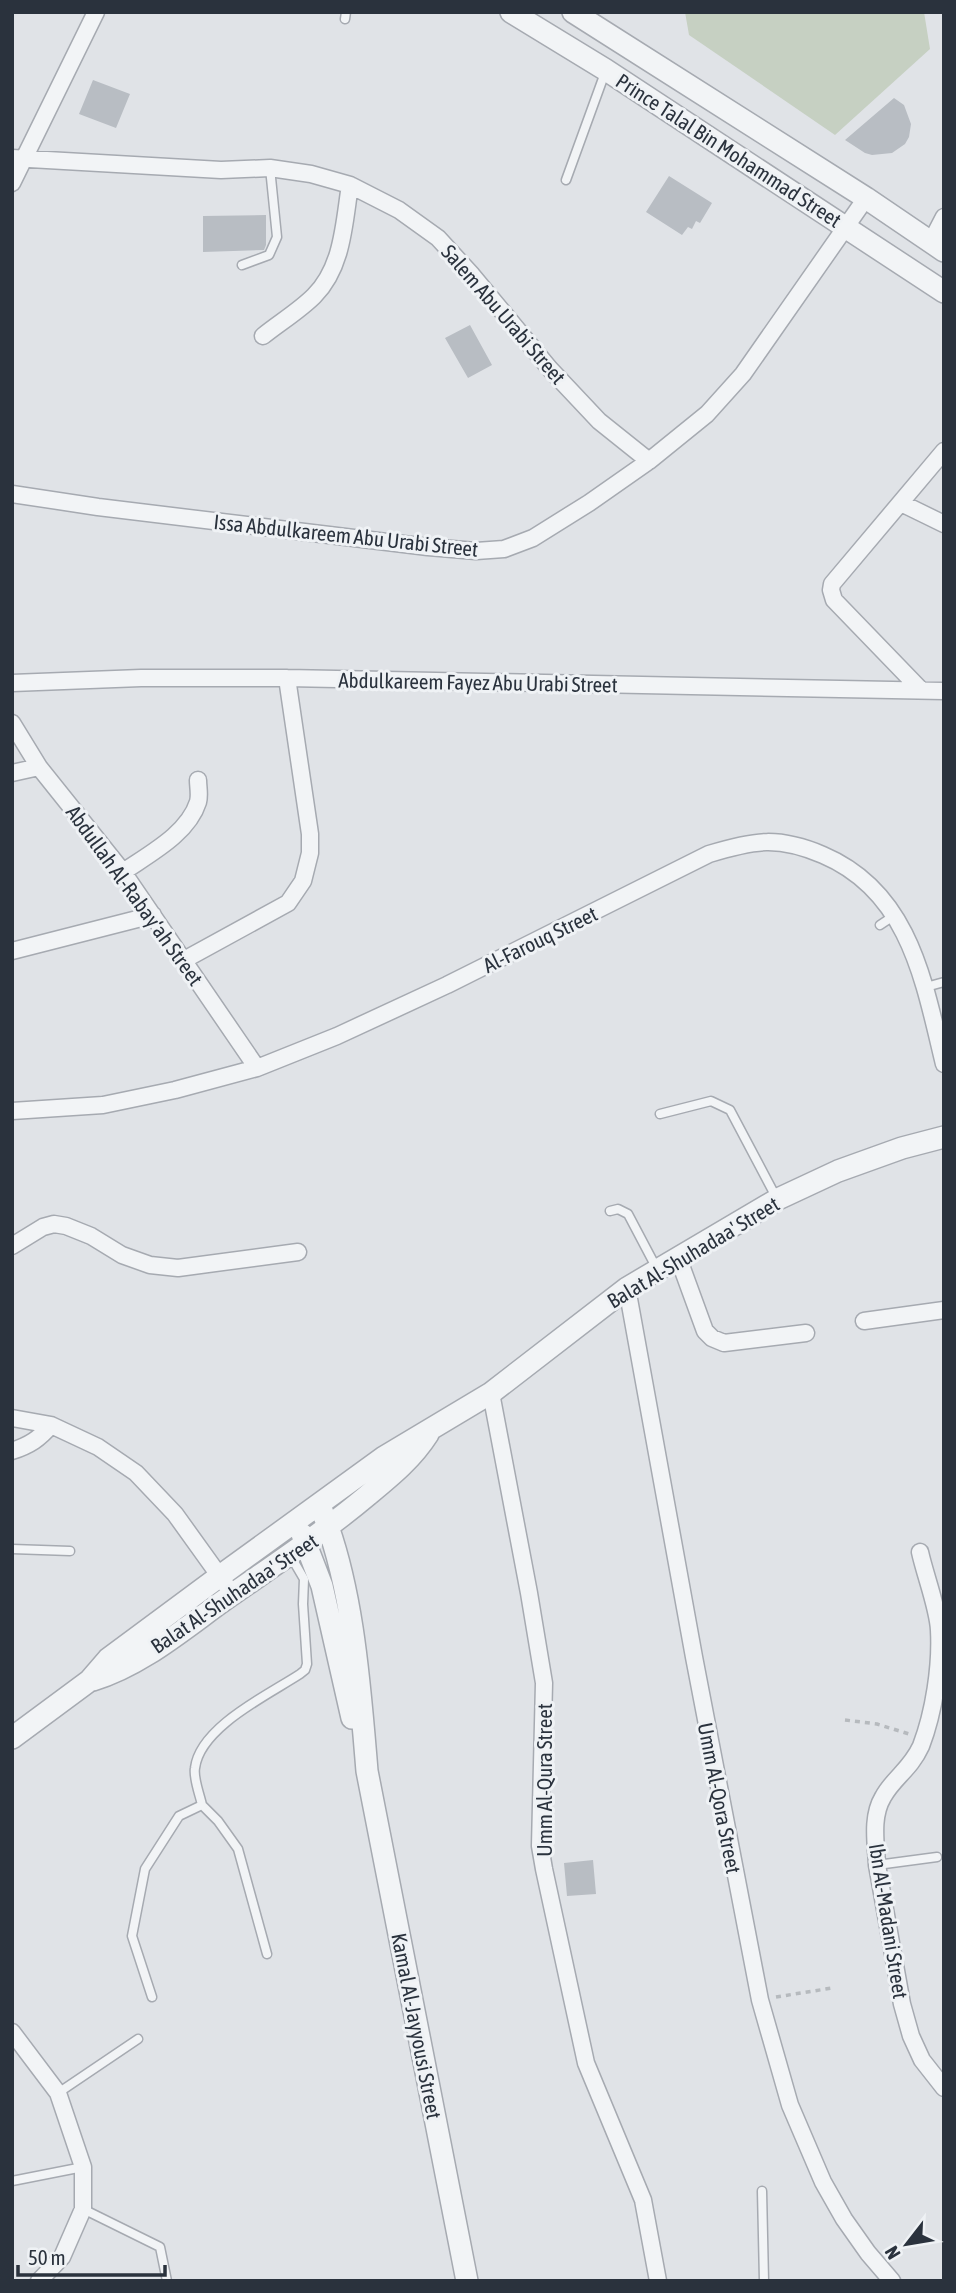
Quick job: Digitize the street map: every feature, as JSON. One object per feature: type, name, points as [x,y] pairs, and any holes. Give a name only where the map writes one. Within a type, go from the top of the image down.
[{"type":"street","points":[[12,183],[18,159],[96,12]]},
{"type":"street","name":"Prince Talal Bin Mohammad Street","points":[[512,12],[606,70],[944,292]]},
{"type":"street","name":"Prince Talal Bin Mohammad Street","points":[[573,12],[866,198],[937,247]]},
{"type":"street","name":"Salem Abu Urabi Street","points":[[18,159],[221,170],[270,169],[312,174],[350,185],[399,210],[438,238],[598,421],[649,461]]},
{"type":"street","points":[[263,335],[314,296],[329,275],[340,249],[350,185]]},
{"type":"street","name":"Issa Abdulkareem Abu Urabi Street","points":[[12,494],[125,510],[477,551],[504,549],[533,538],[589,503],[649,461],[706,414],[743,374],[848,228],[866,198]]},
{"type":"street","points":[[937,247],[944,217]]},
{"type":"street","points":[[920,689],[834,600],[831,590],[832,583],[944,451]]},
{"type":"street","points":[[901,503],[944,524]]},
{"type":"street","name":"Abdulkareem Fayez Abu Urabi Street","points":[[12,683],[141,678],[287,678],[944,691]]},
{"type":"street","points":[[184,960],[288,903],[303,881],[310,853],[310,834],[287,678]]},
{"type":"street","name":"Abdullah Al-Rabay‘ah Street","points":[[12,723],[40,767],[123,872],[257,1068]]},
{"type":"street","points":[[12,772],[40,767]]},
{"type":"street","points":[[123,872],[175,835],[192,816],[199,800],[198,780]]},
{"type":"street","name":"Al-Farouq Street","points":[[12,1111],[103,1105],[175,1090],[257,1068],[337,1036],[533,943],[709,854],[768,841],[800,846],[842,863],[872,886],[895,915],[926,987],[944,1064]]},
{"type":"street","points":[[12,951],[153,915]]},
{"type":"street","name":"Balat Al-Shuhadaa' Street","points":[[12,1738],[89,1681],[108,1659],[220,1576],[384,1457],[491,1393],[627,1288],[778,1199],[838,1171],[902,1148],[944,1137]]},
{"type":"street","points":[[12,1246],[43,1227],[54,1224],[91,1236],[122,1255],[150,1265],[178,1268],[298,1252]]},
{"type":"street","points":[[678,1257],[705,1331],[712,1338],[724,1343],[806,1333]]},
{"type":"street","name":"Umm Al-Qora Street","points":[[627,1288],[760,2000],[790,2105],[817,2170],[844,2219],[892,2281]]},
{"type":"street","points":[[864,1321],[944,1310]]},
{"type":"street","name":"Umm Al-Qura Street","points":[[491,1393],[544,1683],[540,1846],[544,1869],[586,2063],[643,2200],[658,2281]]},
{"type":"street","points":[[12,1418],[51,1425],[98,1447],[136,1473],[175,1514],[232,1595]]},
{"type":"street","points":[[12,1451],[31,1445],[51,1425]]},
{"type":"street","name":"Balat Al-Shuhadaa' Street","points":[[89,1681],[110,1675],[137,1659],[329,1528],[398,1471],[417,1451],[429,1432]]},
{"type":"street","name":"Kamal Al-Jayyousi Street","points":[[320,1506],[329,1528],[345,1598],[360,1687],[367,1771],[467,2281]]},
{"type":"street","name":"Kamal Al-Jayyousi Street","points":[[296,1522],[299,1549],[322,1586],[355,1734],[367,1771]]},
{"type":"street","name":"Ibn Al-Madani Street","points":[[920,1552],[939,1628],[933,1709],[911,1766],[883,1796],[876,1815],[877,1865],[902,2004],[911,2036],[922,2060],[944,2088]]},
{"type":"street","points":[[12,2032],[58,2093],[83,2168],[83,2209],[62,2257],[39,2281]]},
{"type":"lane","points":[[566,180],[606,70]]},
{"type":"lane","points":[[242,265],[270,256],[277,237],[270,169]]},
{"type":"lane","points":[[880,925],[895,915]]},
{"type":"lane","points":[[926,987],[944,982]]},
{"type":"lane","points":[[660,1114],[711,1101],[730,1110],[778,1199]]},
{"type":"lane","points":[[610,1211],[618,1209],[628,1214],[657,1269]]},
{"type":"lane","points":[[12,1549],[70,1551]]},
{"type":"lane","points":[[267,1954],[238,1849],[218,1821],[202,1805],[194,1768],[203,1745],[222,1724],[305,1670],[304,1579],[299,1549]]},
{"type":"lane","points":[[152,1997],[132,1936],[145,1869],[179,1816],[202,1805]]},
{"type":"lane","points":[[877,1865],[937,1857]]},
{"type":"lane","points":[[58,2093],[138,2039]]},
{"type":"lane","points":[[12,2181],[83,2168]]},
{"type":"lane","points":[[762,2191],[764,2281]]},
{"type":"lane","points":[[83,2209],[160,2247],[167,2281]]},
{"type":"path","points":[[845,1720],[908,1732],[921,1745]]},
{"type":"path","points":[[760,2000],[832,1988]]},
{"type":"green space","points":[[685,12],[924,12],[930,49],[835,135],[689,35]]},
{"type":"building","points":[[93,80],[130,94],[116,128],[79,114]]},
{"type":"building","points":[[894,98],[904,105],[911,124],[905,144],[892,153],[872,155],[845,140]]},
{"type":"building","points":[[669,176],[712,203],[700,223],[696,221],[692,229],[688,227],[682,235],[646,212]]},
{"type":"building","points":[[266,215],[264,250],[203,252],[203,216]]},
{"type":"building","points":[[470,325],[492,365],[468,378],[445,338]]},
{"type":"building","points":[[593,1860],[596,1894],[567,1896],[564,1863]]}]
